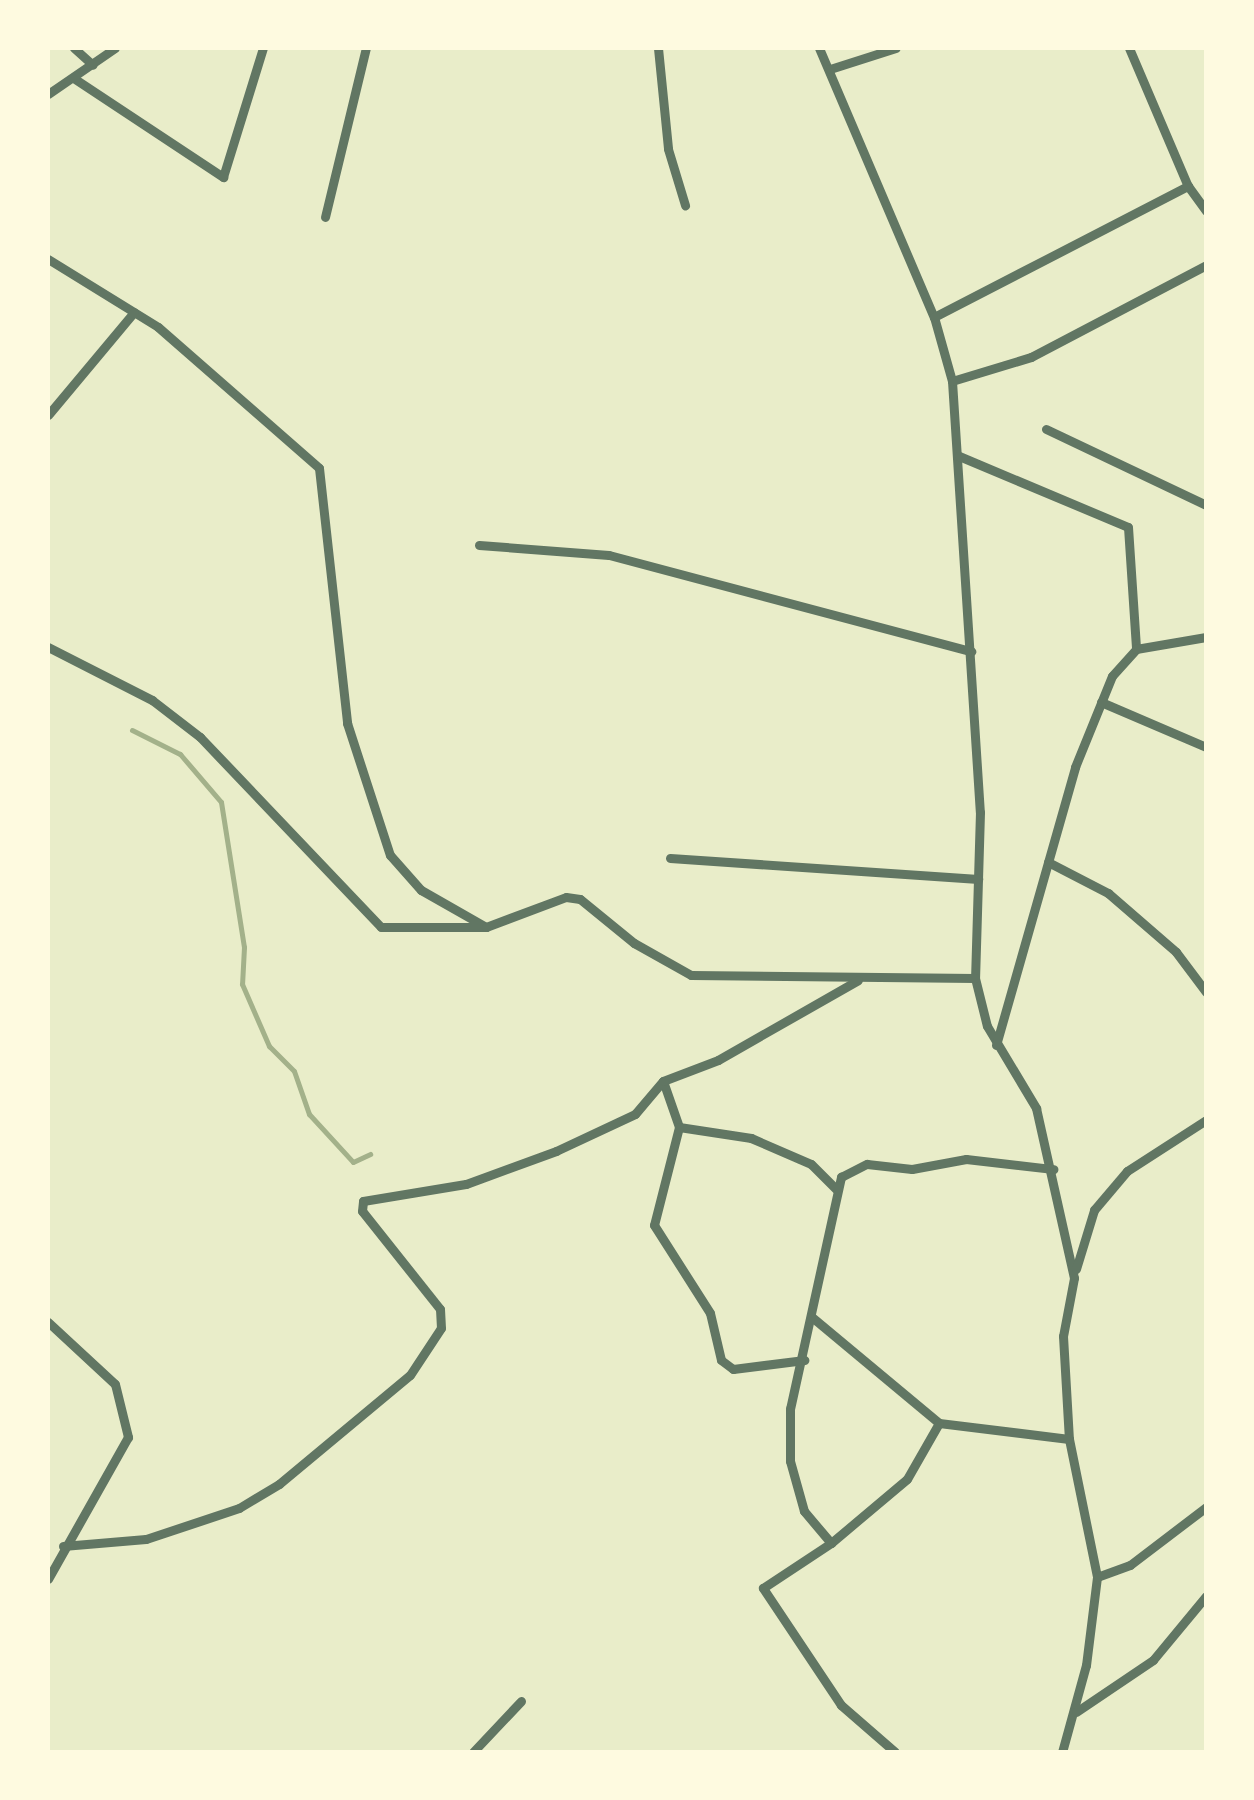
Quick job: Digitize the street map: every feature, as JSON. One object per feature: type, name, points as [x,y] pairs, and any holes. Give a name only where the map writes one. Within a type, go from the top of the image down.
[{"type":"street","points":[[74,48],[93,65]]},
{"type":"street","points":[[48,94],[115,48]]},
{"type":"street","points":[[75,79],[224,177],[263,48]]},
{"type":"street","points":[[325,217],[366,48]]},
{"type":"street","points":[[658,48],[668,149],[685,206]]},
{"type":"street","points":[[819,48],[934,317],[952,381],[959,456],[962,586],[971,651],[978,879],[975,978],[996,1045],[1036,1108],[1053,1169],[1074,1278]]},
{"type":"street","points":[[830,69],[896,48]]},
{"type":"street","points":[[1129,48],[1188,186],[1206,210]]},
{"type":"street","points":[[934,317],[1188,186]]},
{"type":"street","points":[[48,259],[134,312],[319,468],[346,723],[390,855],[421,890],[486,927]]},
{"type":"street","points":[[952,381],[1031,357],[1206,264]]},
{"type":"street","points":[[48,415],[134,312]]},
{"type":"street","points":[[1046,430],[1206,505]]},
{"type":"street","points":[[959,456],[1128,527],[1136,649]]},
{"type":"street","points":[[479,545],[609,555],[971,651]]},
{"type":"street","points":[[996,1045],[1048,862],[1112,676],[1136,649],[1206,638]]},
{"type":"street","points":[[48,647],[152,700],[200,737],[382,927],[486,927],[566,897],[580,899],[634,943],[691,975],[858,980],[975,978]]},
{"type":"street","points":[[1101,702],[1206,746]]},
{"type":"street","points":[[670,858],[978,879]]},
{"type":"street","points":[[1048,862],[1108,893],[1176,952],[1206,992]]},
{"type":"street","points":[[63,1546],[146,1539],[239,1508],[279,1484],[410,1375],[441,1328],[440,1308],[362,1211],[363,1201],[466,1184],[556,1151],[635,1114],[663,1080],[718,1060],[858,980]]},
{"type":"street","points":[[663,1080],[680,1127],[654,1225],[710,1313],[722,1360],[733,1369],[804,1360]]},
{"type":"street","points":[[1062,1752],[1076,1712],[1097,1578],[1069,1440],[1063,1336],[1074,1278],[1094,1210],[1127,1171],[1206,1120]]},
{"type":"street","points":[[680,1127],[751,1138],[810,1164],[836,1190]]},
{"type":"street","points":[[832,1543],[804,1510],[790,1461],[790,1409],[804,1360],[841,1177],[867,1164],[912,1170],[966,1160],[1053,1169]]},
{"type":"street","points":[[813,1318],[919,1414],[938,1423],[1069,1440]]},
{"type":"street","points":[[48,1322],[116,1384],[128,1437],[63,1546],[48,1579]]},
{"type":"street","points":[[896,1752],[841,1706],[763,1588],[832,1543],[907,1480],[938,1423]]},
{"type":"street","points":[[1097,1578],[1130,1565],[1206,1508]]},
{"type":"street","points":[[1076,1712],[1154,1660],[1206,1596]]},
{"type":"street","points":[[473,1752],[522,1701]]},
{"type":"waterway","points":[[132,730],[180,754],[221,802],[244,947],[242,984],[269,1046],[294,1071],[309,1114],[353,1162],[370,1154]]}]
